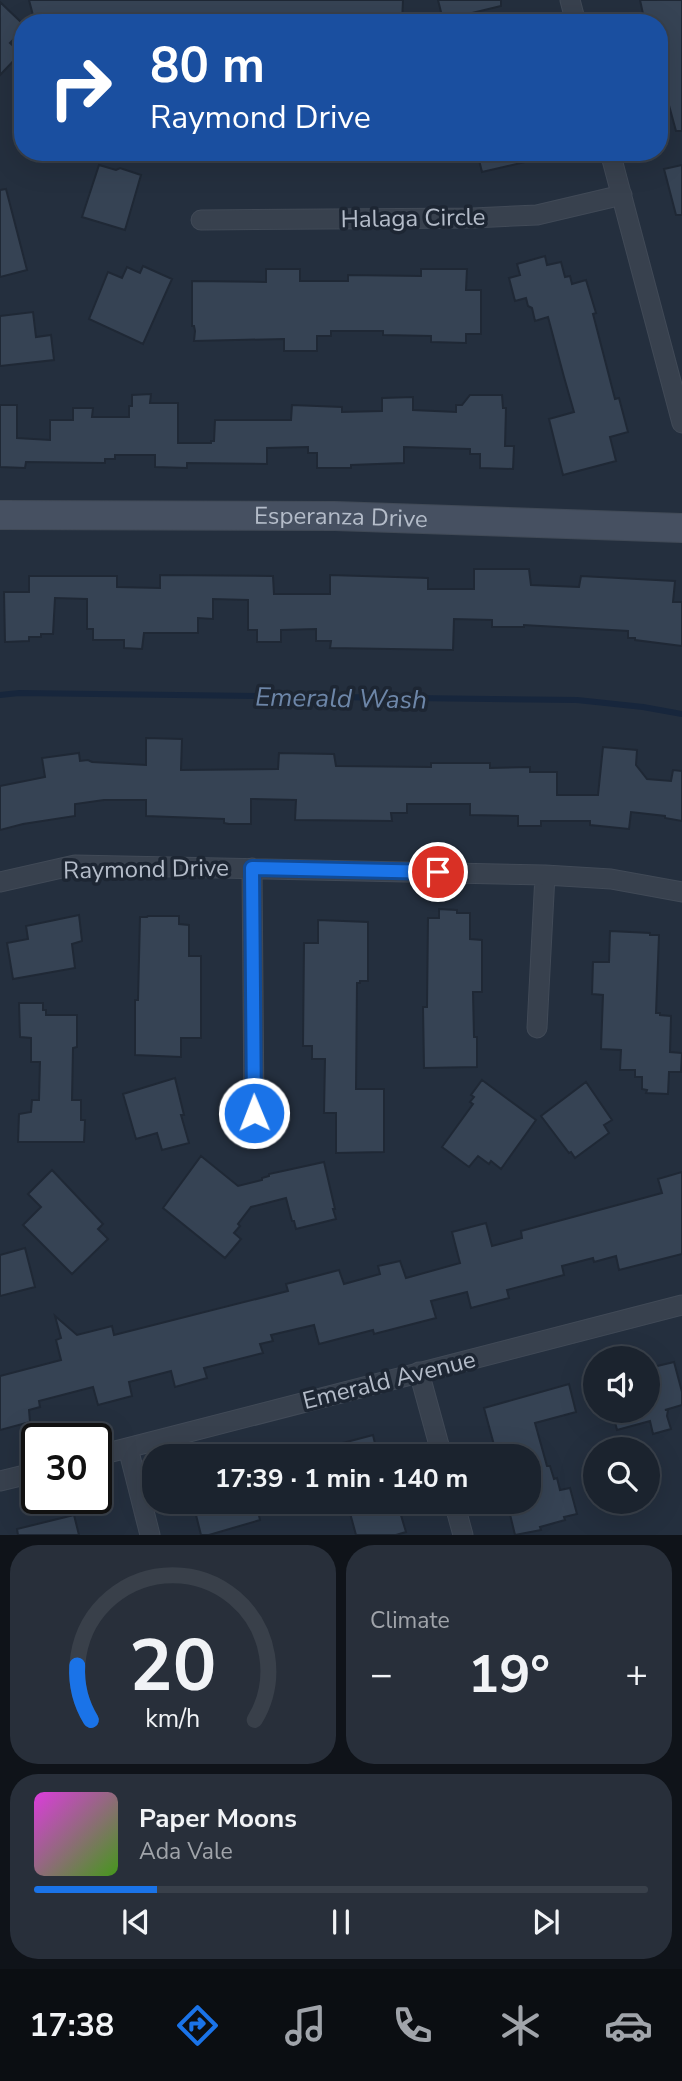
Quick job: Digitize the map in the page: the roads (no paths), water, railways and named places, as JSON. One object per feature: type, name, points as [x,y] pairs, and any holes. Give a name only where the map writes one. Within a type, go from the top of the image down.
[{"type":"main road","name":"Esperanza Drive","points":[[0,515],[335,516],[682,528]]},
{"type":"street","points":[[613,161],[682,423]]},
{"type":"street","name":"Halaga Circle","points":[[201,220],[537,215],[622,195]]},
{"type":"street","name":"Raymond Drive","points":[[0,882],[75,865],[545,875],[611,879],[682,892]]},
{"type":"street","points":[[252,868],[254,1113]]},
{"type":"street","points":[[537,1028],[545,875]]},
{"type":"street","name":"Emerald Avenue","points":[[112,1452],[682,1305]]},
{"type":"street","points":[[419,1372],[439,1444]]},
{"type":"street","points":[[128,1448],[150,1535]]},
{"type":"street","points":[[0,1481],[21,1476]]},
{"type":"street","points":[[457,1514],[463,1535]]},
{"type":"waterway","name":"Emerald Wash","points":[[0,695],[19,693],[577,700],[682,714]]}]
